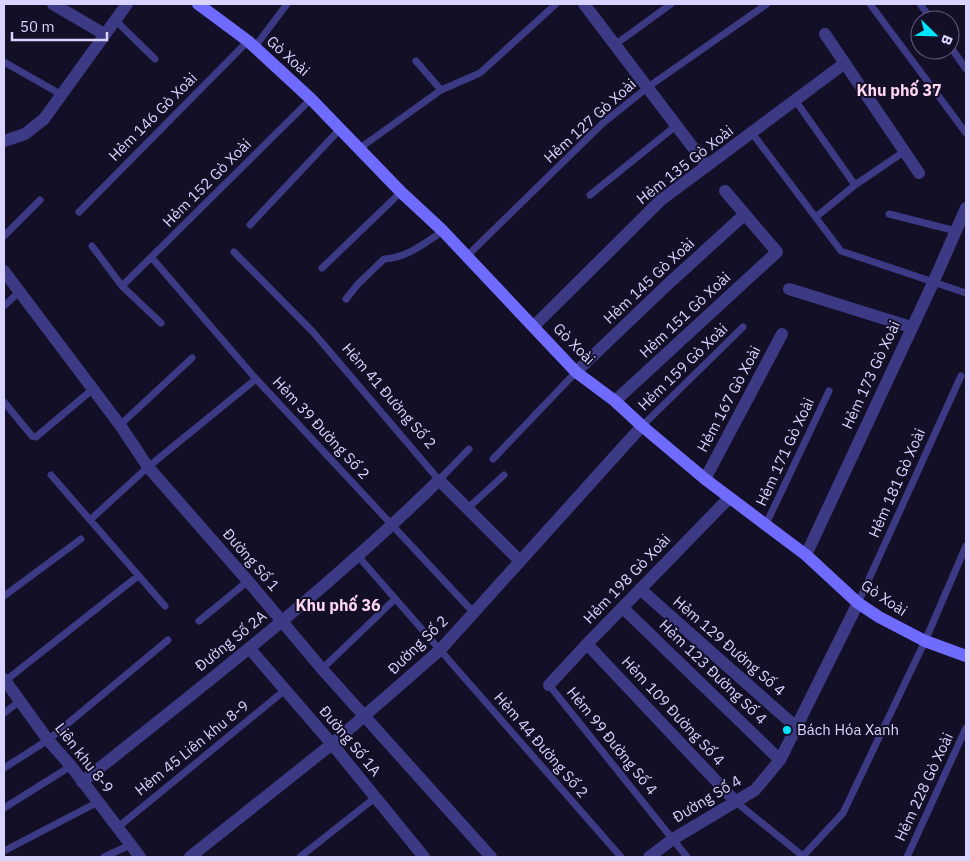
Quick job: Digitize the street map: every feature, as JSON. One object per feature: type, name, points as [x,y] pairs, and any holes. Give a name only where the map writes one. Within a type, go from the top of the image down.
[{"type":"street","points":[[53,4],[104,34]]},
{"type":"street","points":[[4,141],[25,134],[39,124],[127,4]]},
{"type":"street","name":"Gò Xoài","points":[[198,4],[251,45],[311,99],[401,192],[443,231],[576,372],[615,401],[705,479],[806,555],[858,603],[879,617],[925,641],[966,656]]},
{"type":"street","points":[[584,4],[707,166]]},
{"type":"street","points":[[825,34],[919,173]]},
{"type":"street","name":"Hẻm 135 Gò Xoài","points":[[534,326],[661,200],[845,63]]},
{"type":"street","points":[[726,191],[745,214]]},
{"type":"street","name":"Hẻm 173 Gò Xoài","points":[[806,555],[966,208]]},
{"type":"street","name":"Hẻm 151 Gò Xoài","points":[[615,401],[777,252],[745,214]]},
{"type":"street","name":"Hẻm 145 Gò Xoài","points":[[576,372],[745,214]]},
{"type":"street","name":"Đường Số 1","points":[[4,271],[120,425],[148,468],[282,620],[322,669],[491,857]]},
{"type":"street","points":[[789,290],[911,327]]},
{"type":"street","name":"Hẻm 167 Gò Xoài","points":[[705,479],[782,334]]},
{"type":"street","name":"Đường Số 2","points":[[190,857],[332,744],[440,650],[642,426]]},
{"type":"street","name":"Hẻm 41 Đường Số 2","points":[[439,480],[520,561]]},
{"type":"street","name":"Đường Số 2A","points":[[82,782],[249,648],[393,525],[439,480]]},
{"type":"street","name":"Hẻm 198 Gò Xoài","points":[[549,685],[586,644],[729,498]]},
{"type":"street","name":"Hẻm 129 Đường Số 4","points":[[640,589],[796,727]]},
{"type":"street","name":"Đường Số 4","points":[[648,857],[673,839],[755,790],[780,760],[858,603]]},
{"type":"street","name":"Hẻm 123 Đường Số 4","points":[[623,608],[780,760]]},
{"type":"street","name":"Hẻm 109 Đường Số 4","points":[[586,644],[736,802]]},
{"type":"street","name":"Đường Số 1A","points":[[249,648],[332,744],[424,857]]},
{"type":"street","name":"Liên khu 8-9","points":[[4,680],[48,740],[71,766],[140,857]]},
{"type":"lane","name":"Hẻm 146 Gò Xoài","points":[[79,212],[251,45],[287,4]]},
{"type":"lane","points":[[360,148],[442,90],[480,73],[556,4]]},
{"type":"lane","points":[[616,44],[671,4]]},
{"type":"lane","name":"Hẻm 127 Gò Xoài","points":[[467,256],[603,123],[648,87],[767,4]]},
{"type":"lane","points":[[870,4],[966,133]]},
{"type":"lane","points":[[115,20],[155,59]]},
{"type":"lane","points":[[416,61],[442,90]]},
{"type":"lane","points":[[4,62],[62,95]]},
{"type":"lane","name":"Hẻm 152 Gò Xoài","points":[[122,286],[311,99]]},
{"type":"lane","points":[[795,100],[855,185]]},
{"type":"lane","points":[[590,195],[677,125]]},
{"type":"lane","points":[[250,225],[340,129]]},
{"type":"lane","points":[[752,133],[841,251],[966,293]]},
{"type":"lane","points":[[816,217],[855,185],[905,151]]},
{"type":"lane","points":[[322,268],[401,192]]},
{"type":"lane","points":[[4,236],[40,200]]},
{"type":"lane","points":[[890,214],[956,231]]},
{"type":"lane","points":[[346,298],[384,259],[396,259],[410,253],[443,231]]},
{"type":"lane","points":[[92,246],[122,286],[160,322]]},
{"type":"lane","name":"Hẻm 41 Đường Số 2","points":[[234,252],[313,332],[439,480]]},
{"type":"lane","name":"Hẻm 39 Đường Số 2","points":[[152,258],[256,379],[474,613]]},
{"type":"lane","points":[[4,306],[20,291]]},
{"type":"lane","name":"Hẻm 159 Gò Xoài","points":[[642,426],[743,327]]},
{"type":"lane","points":[[120,425],[192,358]]},
{"type":"lane","points":[[493,459],[576,372]]},
{"type":"lane","name":"Hẻm 181 Gò Xoài","points":[[858,603],[961,376]]},
{"type":"lane","points":[[90,520],[148,468],[256,379]]},
{"type":"lane","points":[[4,402],[32,436],[36,437],[93,389]]},
{"type":"lane","name":"Hẻm 171 Gò Xoài","points":[[766,524],[829,391]]},
{"type":"lane","points":[[439,480],[469,449]]},
{"type":"lane","points":[[51,475],[165,606]]},
{"type":"lane","points":[[468,508],[504,476]]},
{"type":"lane","points":[[4,596],[81,539]]},
{"type":"lane","points":[[736,802],[804,857],[843,813],[925,641],[966,546]]},
{"type":"lane","name":"Hẻm 44 Đường Số 2","points":[[357,555],[621,857]]},
{"type":"lane","points":[[4,680],[138,576]]},
{"type":"lane","points":[[199,621],[248,581]]},
{"type":"lane","points":[[322,669],[395,599]]},
{"type":"lane","points":[[4,768],[48,740],[168,640]]},
{"type":"lane","name":"Hẻm 99 Đường Số 4","points":[[549,685],[688,857]]},
{"type":"lane","name":"Hẻm 45 Liên khu 8-9","points":[[117,828],[285,690]]},
{"type":"lane","points":[[4,713],[20,700]]},
{"type":"lane","name":"Hẻm 228 Gò Xoài","points":[[907,857],[966,728]]},
{"type":"lane","points":[[4,808],[71,766]]},
{"type":"lane","points":[[300,857],[376,797]]},
{"type":"lane","points":[[4,850],[98,802]]},
{"type":"lane","points":[[104,857],[130,845]]},
{"type":"place","name":"Bách Hóa Xanh","points":[[787,730]]},
{"type":"district","name":"Khu phố 37","points":[[899,90]]},
{"type":"district","name":"Khu phố 36","points":[[338,605]]}]
